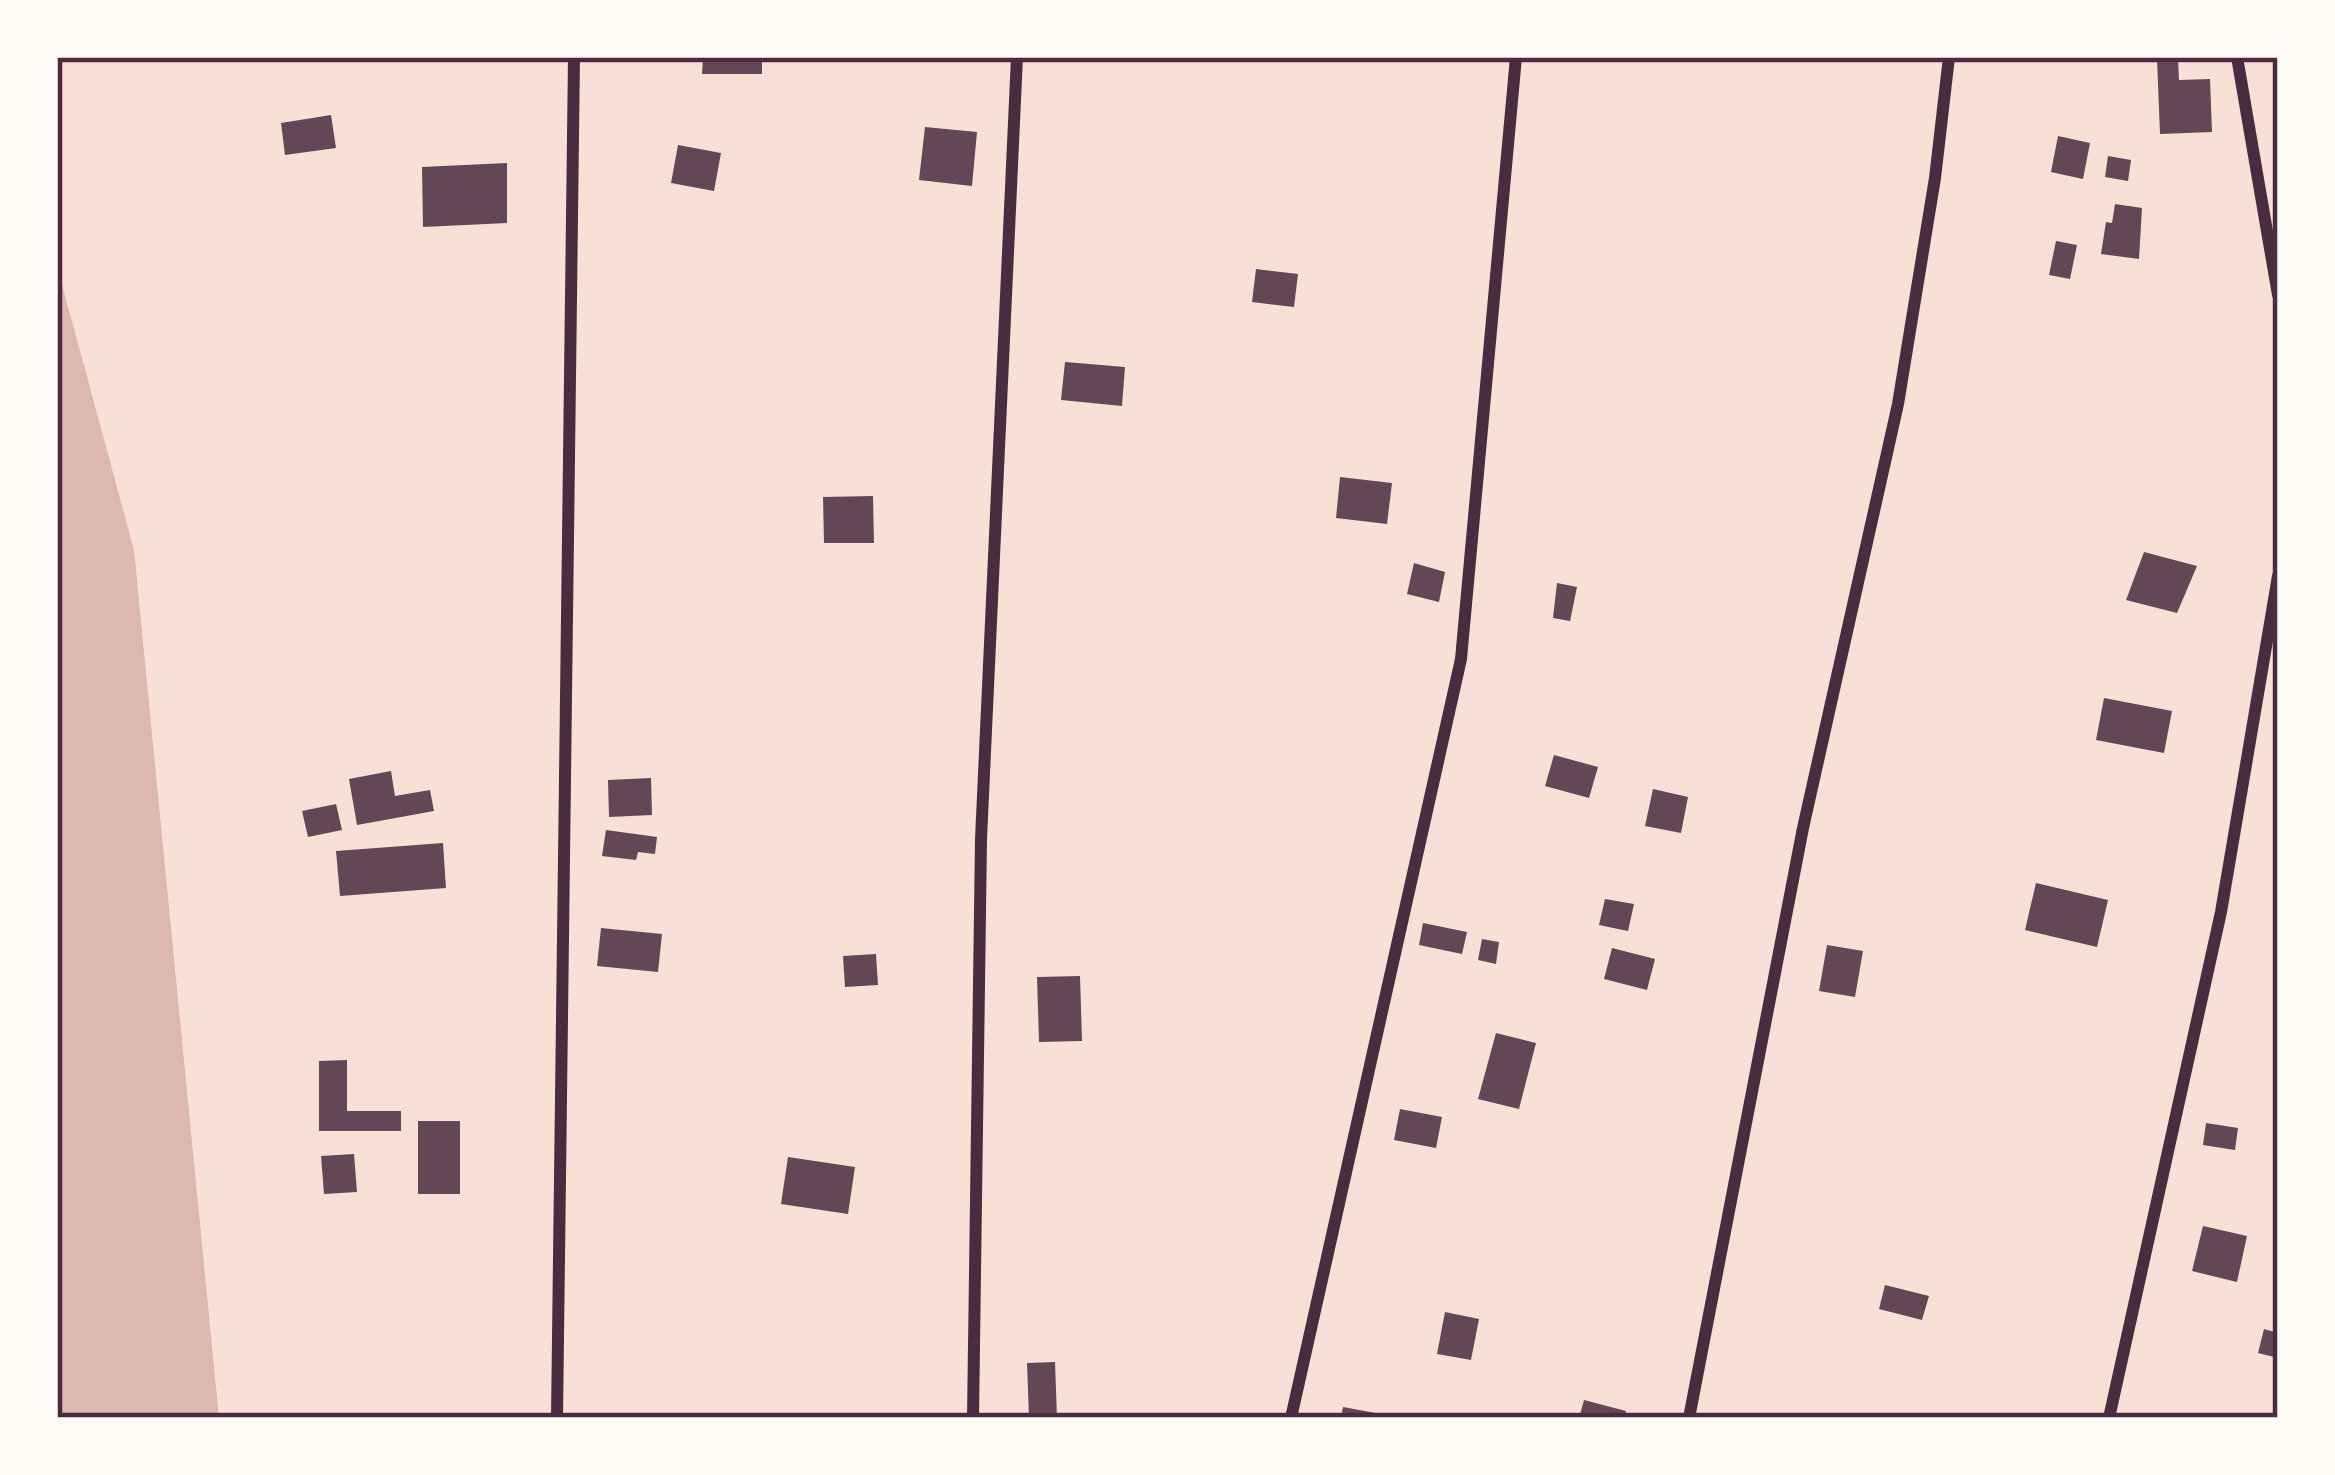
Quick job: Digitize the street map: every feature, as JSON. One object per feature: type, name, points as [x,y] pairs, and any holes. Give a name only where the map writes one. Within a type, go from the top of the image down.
[{"type":"street","points":[[557,1418],[574,57]]},
{"type":"street","points":[[973,1418],[981,839],[1017,57]]},
{"type":"street","points":[[1291,1418],[1461,658],[1516,57]]},
{"type":"street","points":[[1689,1418],[1803,828],[1898,404],[1936,178],[1948,57]]},
{"type":"street","points":[[2237,57],[2278,295]]},
{"type":"street","points":[[2109,1418],[2221,912],[2278,576]]},
{"type":"shaded area","points":[[57,266],[134,550],[219,1418],[57,1418]]},
{"type":"building","points":[[703,57],[762,57],[762,74],[702,74]]},
{"type":"building","points":[[2157,59],[2178,59],[2179,80],[2210,79],[2212,132],[2160,134]]},
{"type":"building","points":[[331,115],[336,148],[285,155],[281,123]]},
{"type":"building","points":[[925,127],[977,132],[972,186],[919,180]]},
{"type":"building","points":[[2058,136],[2090,143],[2083,179],[2051,172]]},
{"type":"building","points":[[678,145],[721,153],[714,191],[671,183]]},
{"type":"building","points":[[2108,156],[2131,160],[2128,181],[2105,177]]},
{"type":"building","points":[[507,163],[507,223],[423,227],[422,167]]},
{"type":"building","points":[[2115,204],[2142,208],[2139,259],[2101,254],[2106,222],[2112,223]]},
{"type":"building","points":[[2056,241],[2077,245],[2070,279],[2049,275]]},
{"type":"building","points":[[1256,269],[1298,274],[1294,307],[1252,302]]},
{"type":"building","points":[[1065,362],[1125,367],[1122,406],[1061,400]]},
{"type":"building","points":[[1340,477],[1392,483],[1387,524],[1336,518]]},
{"type":"building","points":[[873,496],[874,543],[824,543],[823,497]]},
{"type":"building","points":[[2144,552],[2197,566],[2177,613],[2126,600]]},
{"type":"building","points":[[1414,563],[1445,572],[1439,602],[1407,594]]},
{"type":"building","points":[[1557,583],[1577,587],[1570,621],[1553,618]]},
{"type":"building","points":[[2104,698],[2172,711],[2164,753],[2096,740]]},
{"type":"building","points":[[1554,755],[1598,767],[1589,798],[1545,786]]},
{"type":"building","points":[[391,771],[395,796],[430,790],[434,811],[357,825],[349,779]]},
{"type":"building","points":[[651,778],[652,815],[609,817],[608,780]]},
{"type":"building","points":[[1653,789],[1688,797],[1681,833],[1645,826]]},
{"type":"building","points":[[336,804],[342,830],[308,837],[302,811]]},
{"type":"building","points":[[606,830],[657,837],[655,854],[638,852],[636,860],[602,856]]},
{"type":"building","points":[[443,843],[446,888],[340,896],[336,851]]},
{"type":"building","points":[[2036,883],[2108,900],[2097,947],[2025,930]]},
{"type":"building","points":[[1605,899],[1634,904],[1628,931],[1599,925]]},
{"type":"building","points":[[1423,923],[1467,932],[1462,954],[1419,945]]},
{"type":"building","points":[[601,928],[662,934],[658,972],[597,966]]},
{"type":"building","points":[[1482,939],[1499,942],[1496,964],[1478,960]]},
{"type":"building","points":[[1827,945],[1863,951],[1855,997],[1819,991]]},
{"type":"building","points":[[1612,948],[1655,959],[1647,990],[1604,979]]},
{"type":"building","points":[[876,954],[878,985],[845,987],[843,956]]},
{"type":"building","points":[[1080,976],[1082,1041],[1039,1042],[1037,977]]},
{"type":"building","points":[[1496,1033],[1536,1043],[1519,1109],[1478,1099]]},
{"type":"building","points":[[347,1060],[347,1111],[401,1111],[401,1131],[319,1131],[319,1061]]},
{"type":"building","points":[[1400,1109],[1442,1117],[1436,1148],[1394,1140]]},
{"type":"building","points":[[418,1121],[460,1121],[460,1194],[418,1194]]},
{"type":"building","points":[[2206,1123],[2238,1128],[2235,1150],[2203,1145]]},
{"type":"building","points":[[354,1154],[357,1192],[324,1194],[321,1156]]},
{"type":"building","points":[[788,1157],[855,1167],[848,1214],[781,1204]]},
{"type":"building","points":[[2203,1226],[2247,1236],[2237,1282],[2192,1271]]},
{"type":"building","points":[[1885,1285],[1929,1296],[1922,1320],[1879,1309]]},
{"type":"building","points":[[1445,1312],[1479,1319],[1471,1360],[1437,1354]]},
{"type":"building","points":[[2264,1329],[2278,1333],[2278,1358],[2258,1353]]},
{"type":"building","points":[[1055,1362],[1057,1418],[1029,1418],[1027,1363]]},
{"type":"building","points":[[1584,1400],[1626,1411],[1624,1418],[1579,1418]]},
{"type":"building","points":[[1343,1407],[1392,1416],[1392,1418],[1341,1418]]}]
